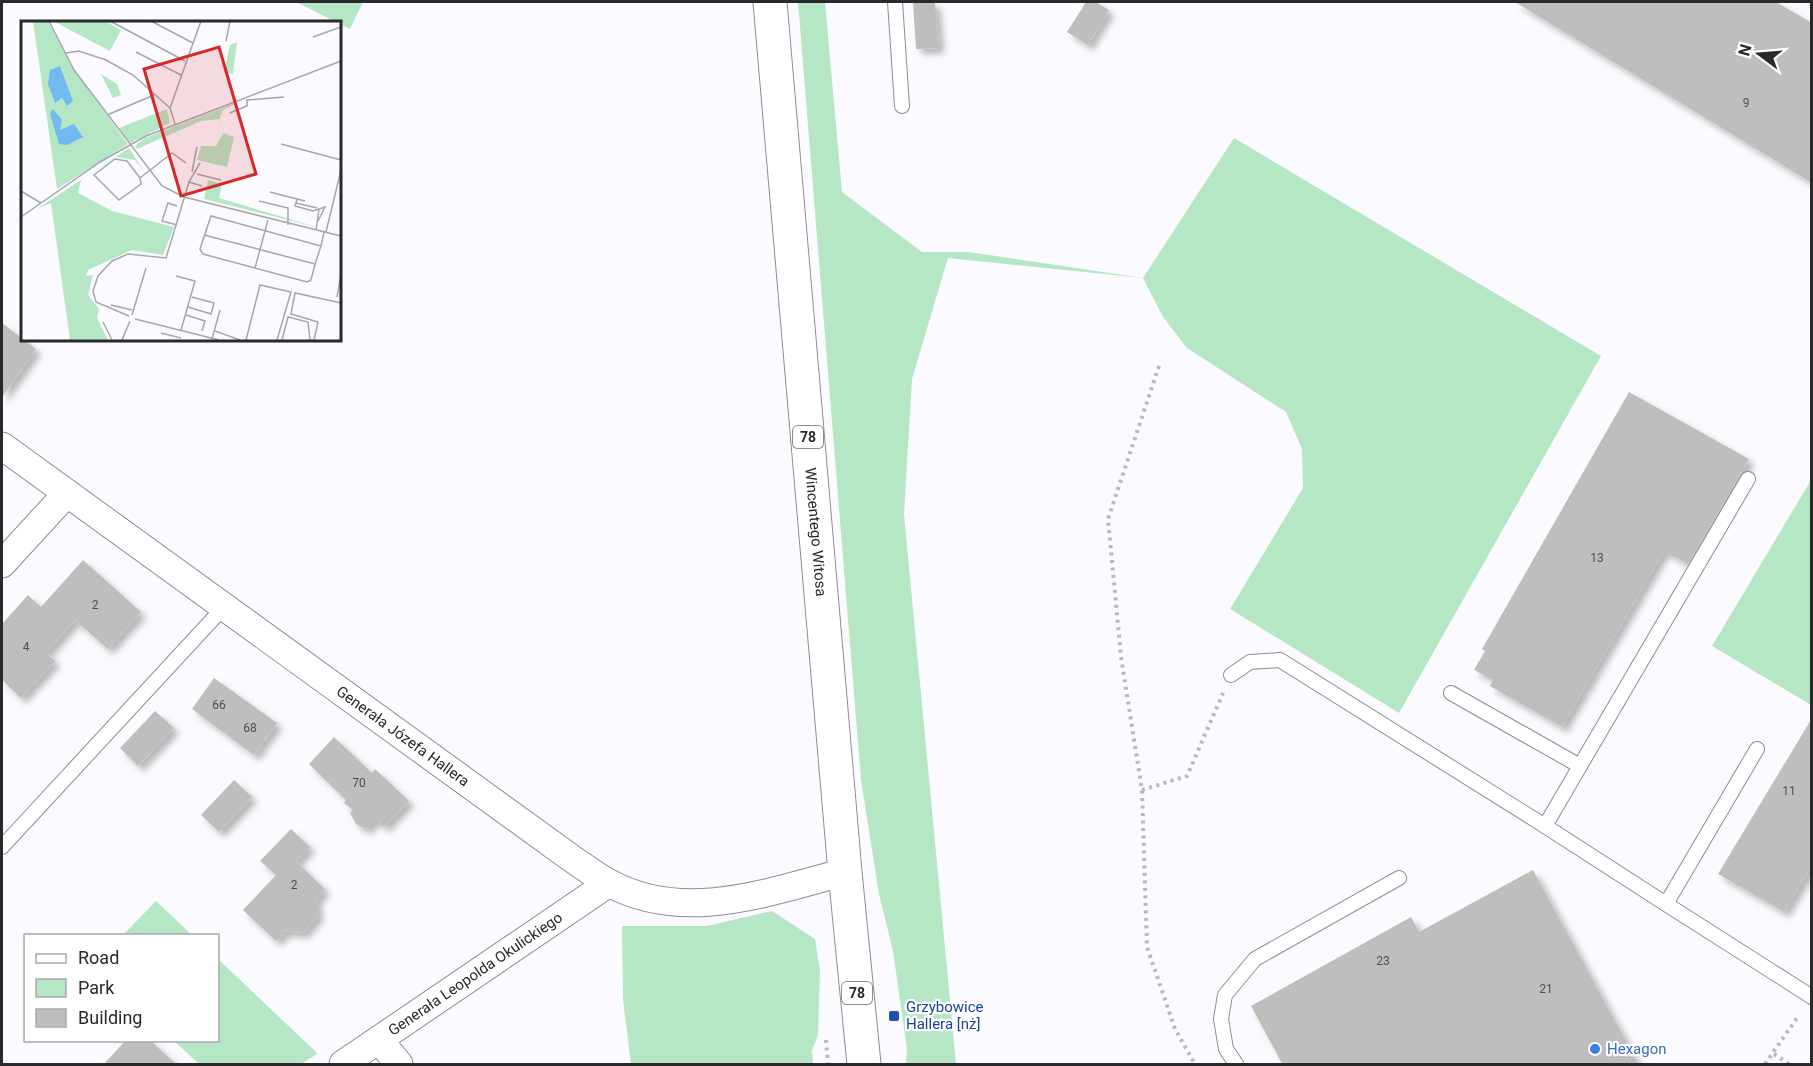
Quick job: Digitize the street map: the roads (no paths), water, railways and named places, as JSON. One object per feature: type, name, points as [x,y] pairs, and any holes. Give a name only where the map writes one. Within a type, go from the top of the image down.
[{"type":"main road","name":"Wincentego Witosa","points":[[770,2],[845,872],[864,1065]]},
{"type":"street","name":"Generała Józefa Hallera","points":[[2,446],[571,858],[609,883],[650,898],[688,903],[713,903],[740,899],[845,872]]},
{"type":"street","points":[[2,564],[67,493]]},
{"type":"street","name":"Generała Leopolda Okulickiego","points":[[343,1065],[609,883]]},
{"type":"street","points":[[379,1040],[399,1065]]},
{"type":"lane","points":[[895,2],[902,106]]},
{"type":"lane","points":[[1545,826],[1748,479]]},
{"type":"lane","points":[[2,847],[224,607]]},
{"type":"lane","points":[[1231,675],[1250,662],[1280,660],[1545,826],[1811,997]]},
{"type":"lane","points":[[1451,693],[1580,766]]},
{"type":"lane","points":[[1666,904],[1757,748]]},
{"type":"lane","points":[[1236,1065],[1226,1049],[1221,1018],[1225,995],[1255,959],[1399,878]]},
{"type":"place","name":"Grzybowice Hallera [nż]","points":[[894,1016]]},
{"type":"place","name":"Hexagon","points":[[1595,1049]]}]
